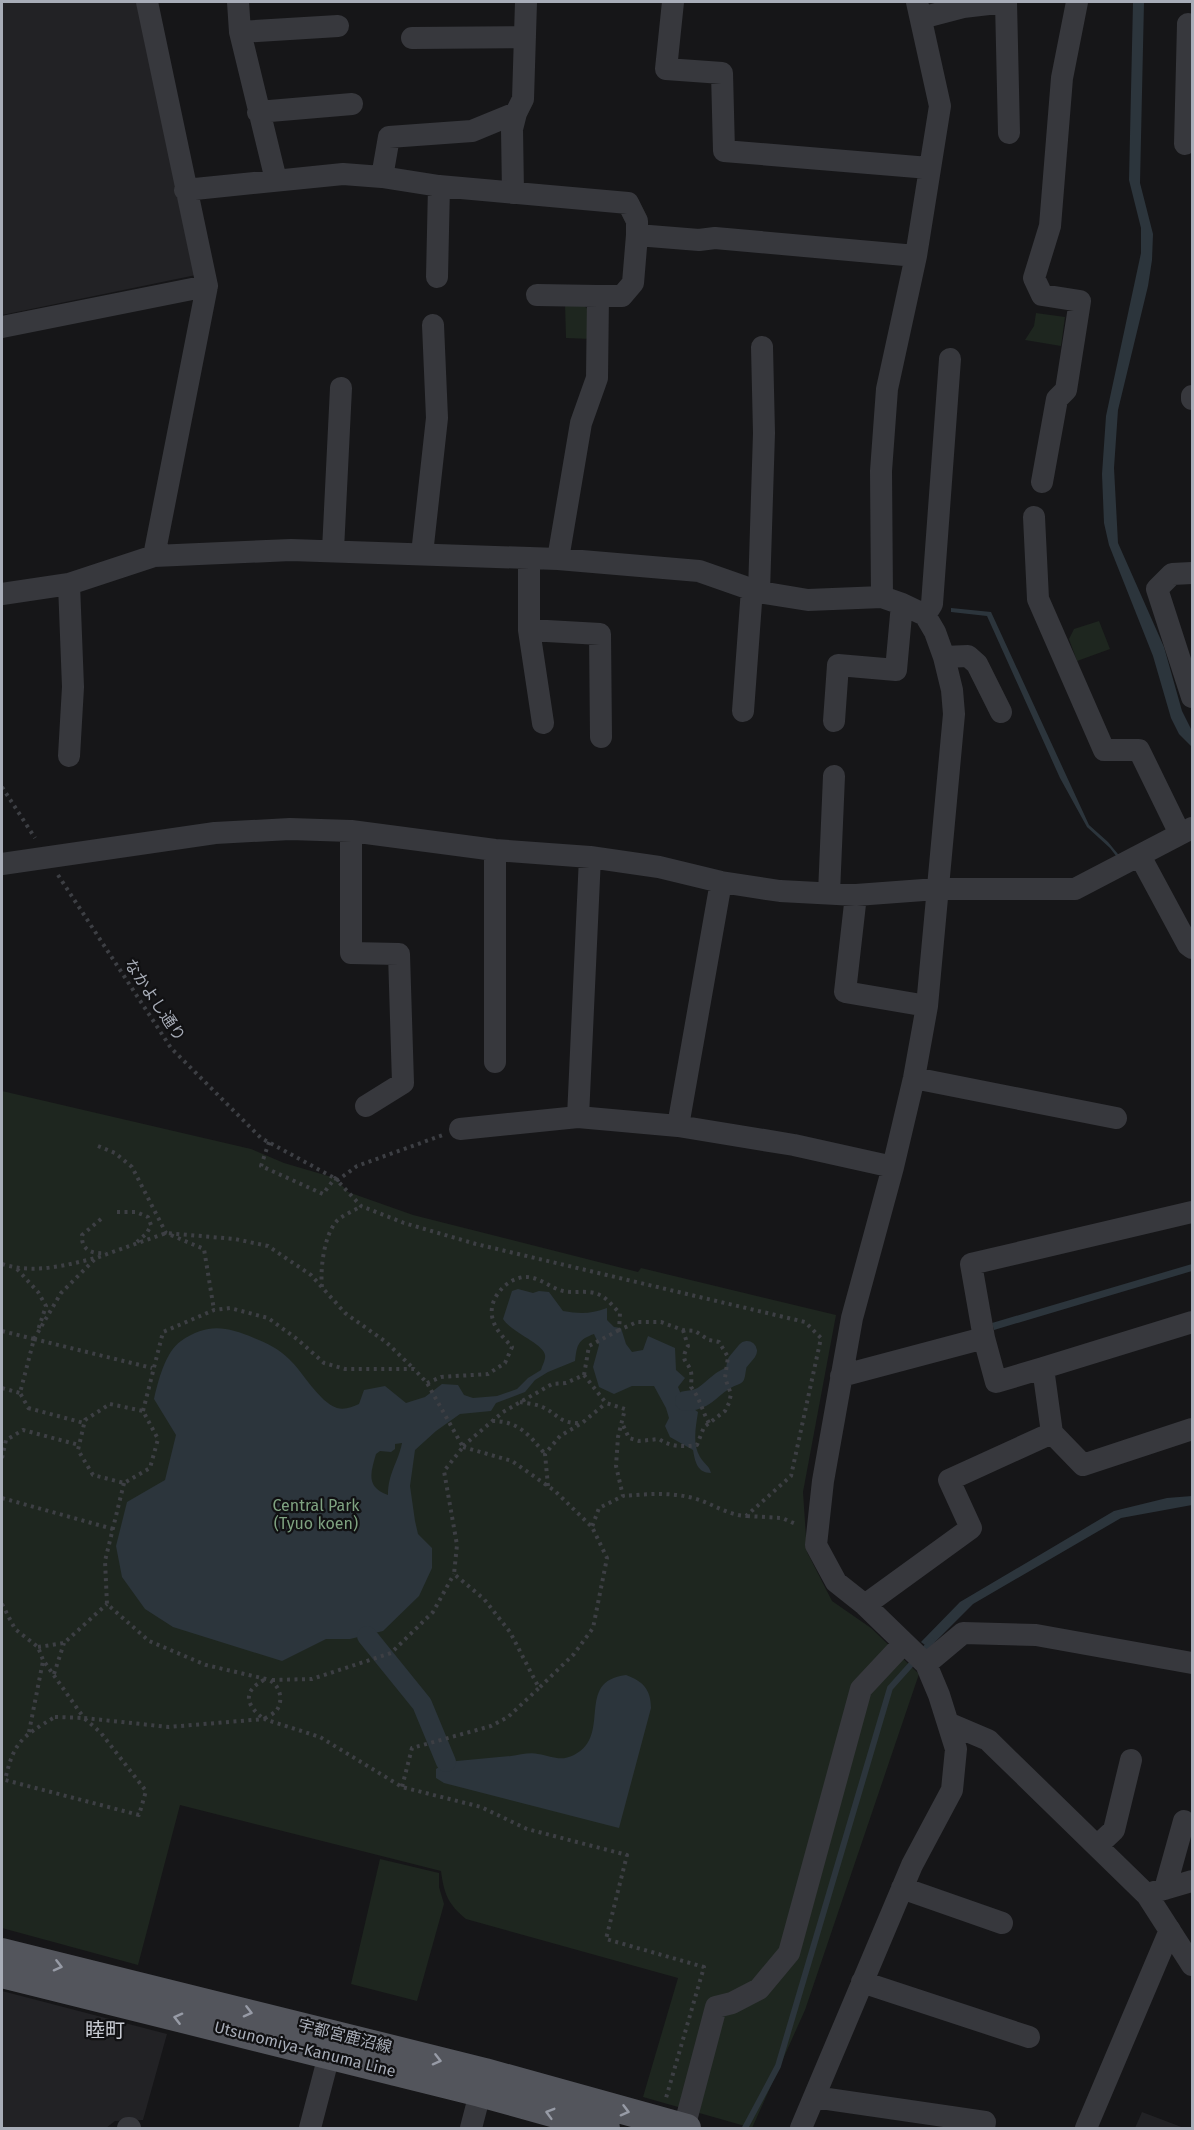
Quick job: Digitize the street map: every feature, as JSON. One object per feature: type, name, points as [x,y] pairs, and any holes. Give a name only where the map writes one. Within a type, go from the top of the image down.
[{"type":"main road","name":"宇都宮鹿沼線","points":[[2,1952],[332,2044]]},
{"type":"main road","name":"Utsunomiya-Kanuma Line","points":[[2,1974],[332,2044],[482,2083],[606,2128]]},
{"type":"main road","points":[[482,2083],[679,2126]]},
{"type":"street","points":[[147,2],[207,286],[154,556]]},
{"type":"street","points":[[238,2],[240,32],[276,180]]},
{"type":"street","points":[[513,193],[512,129],[523,99],[526,2]]},
{"type":"street","points":[[834,721],[838,665],[896,670],[881,471],[887,389],[916,256],[939,106],[919,10],[1006,2],[1009,133]]},
{"type":"street","points":[[1042,482],[1057,399],[1066,390],[1080,301],[1042,295],[1034,278],[1050,226],[1062,78],[1077,2]]},
{"type":"street","points":[[672,4],[666,69],[722,73],[724,151],[929,168]]},
{"type":"street","points":[[1185,144],[1190,83],[1188,24]]},
{"type":"street","points":[[240,32],[338,26]]},
{"type":"street","points":[[412,38],[525,37]]},
{"type":"street","points":[[258,112],[352,104]]},
{"type":"street","points":[[382,177],[389,137],[472,131],[516,113]]},
{"type":"street","points":[[186,190],[343,174],[382,177],[439,186],[628,203],[637,221],[637,235],[633,283],[622,296],[537,295]]},
{"type":"street","points":[[437,277],[439,186]]},
{"type":"street","points":[[637,235],[699,240],[715,238],[916,256]]},
{"type":"street","points":[[2,327],[207,286]]},
{"type":"street","points":[[558,560],[581,423],[597,378],[598,296]]},
{"type":"street","points":[[422,554],[436,418],[433,325]]},
{"type":"street","points":[[743,711],[755,591],[764,433],[762,347]]},
{"type":"street","points":[[925,615],[932,604],[950,359]]},
{"type":"street","points":[[333,550],[341,388]]},
{"type":"street","points":[[2,864],[215,833],[290,829],[351,831],[495,850],[590,857],[659,867],[721,882],[780,891],[856,895],[937,889],[1076,889],[1186,831],[1139,750],[1104,750],[1038,599],[1034,517]]},
{"type":"street","points":[[2,594],[69,584],[154,556],[333,550],[529,558],[699,571],[755,591],[808,600],[892,601],[925,615],[935,633],[952,690],[954,714],[927,1006],[914,1078],[893,1167],[852,1318],[816,1545],[836,1582],[865,1605],[926,1664],[939,1695],[956,1749],[951,1790],[912,1865],[801,2128]]},
{"type":"street","points":[[529,558],[529,630],[543,723]]},
{"type":"street","points":[[1192,573],[1173,574],[1157,589],[1192,696]]},
{"type":"street","points":[[69,584],[73,687],[69,756]]},
{"type":"street","points":[[529,630],[600,634],[601,737]]},
{"type":"street","points":[[944,657],[968,656],[977,664],[1001,712]]},
{"type":"street","points":[[829,893],[834,776]]},
{"type":"street","points":[[351,831],[351,953],[399,954],[403,1083],[366,1106]]},
{"type":"street","points":[[495,850],[495,1062]]},
{"type":"street","points":[[1140,856],[1188,945],[1192,948]]},
{"type":"street","points":[[578,1117],[590,857]]},
{"type":"street","points":[[678,1126],[721,882]]},
{"type":"street","points":[[856,895],[845,992],[927,1006]]},
{"type":"street","points":[[914,1078],[1116,1118]]},
{"type":"street","points":[[460,1129],[578,1117],[678,1126],[794,1145],[893,1167]]},
{"type":"street","points":[[1192,1212],[972,1264],[984,1338],[996,1382],[1192,1322]]},
{"type":"street","points":[[841,1376],[984,1338]]},
{"type":"street","points":[[1043,1368],[1052,1433],[1083,1465],[1192,1430]]},
{"type":"street","points":[[865,1605],[971,1528],[949,1480],[1052,1433]]},
{"type":"street","points":[[926,1664],[963,1633],[1036,1635],[1192,1663]]},
{"type":"street","points":[[679,2126],[716,2007],[732,2003],[759,1989],[789,1953],[861,1689],[904,1643]]},
{"type":"street","points":[[948,1723],[988,1740],[1097,1846],[1156,1892],[1170,1930],[1192,1965]]},
{"type":"street","points":[[1097,1846],[1114,1830],[1131,1761]]},
{"type":"street","points":[[1156,1892],[1184,1821]]},
{"type":"street","points":[[1156,1892],[1192,1881]]},
{"type":"street","points":[[902,1888],[1002,1923]]},
{"type":"street","points":[[1086,2128],[1170,1930]]},
{"type":"street","points":[[862,1982],[1029,2037]]},
{"type":"street","points":[[310,2128],[332,2044]]},
{"type":"street","points":[[471,2128],[482,2083]]},
{"type":"street","points":[[814,2097],[986,2122],[984,2128]]},
{"type":"path","name":"なかよし通り","points":[[2,787],[171,1048],[261,1138],[336,1179],[361,1206]]},
{"type":"path","points":[[269,1142],[261,1166],[323,1194],[336,1179],[357,1166],[460,1129]]},
{"type":"path","points":[[98,1146],[115,1153],[132,1167],[166,1233],[204,1249],[214,1310]]},
{"type":"path","points":[[322,1288],[320,1271],[325,1245],[336,1221],[361,1206],[404,1223],[476,1244],[805,1322],[821,1338],[791,1476],[746,1516]]},
{"type":"path","points":[[117,1212],[136,1212],[148,1217],[151,1225],[147,1233],[134,1245]]},
{"type":"path","points":[[101,1219],[82,1235],[82,1242],[85,1249],[94,1254],[113,1253]]},
{"type":"path","points":[[2,1264],[17,1269],[55,1268],[113,1253],[166,1233],[235,1239],[268,1246],[310,1275],[345,1313],[386,1342],[414,1370],[426,1383],[463,1447],[512,1461],[548,1486],[592,1527],[607,1558],[593,1629],[574,1654],[508,1718],[490,1726],[412,1748],[402,1786]]},
{"type":"path","points":[[34,1339],[61,1293],[96,1258]]},
{"type":"path","points":[[17,1269],[38,1292],[46,1306],[34,1339],[20,1393],[28,1409],[84,1423]]},
{"type":"path","points":[[426,1383],[441,1377],[488,1374],[505,1363],[512,1347],[497,1331],[492,1314],[496,1294],[510,1282],[525,1277],[545,1282],[563,1291],[581,1291],[601,1295],[620,1313],[619,1330]]},
{"type":"path","points":[[143,1411],[110,1404],[85,1420],[78,1450],[93,1475],[124,1483],[150,1468],[158,1439],[143,1411],[152,1368],[163,1332],[214,1310],[230,1308],[268,1318],[324,1363],[345,1369],[414,1370]]},
{"type":"path","points":[[622,1423],[629,1438],[639,1441],[659,1439],[667,1444],[686,1447],[697,1445],[704,1427],[725,1411],[731,1394],[725,1378],[728,1357],[719,1342],[709,1340],[695,1331],[683,1330],[661,1322],[637,1322],[589,1346],[584,1375],[606,1403],[625,1409],[622,1423],[616,1466],[623,1496]]},
{"type":"path","points":[[683,1330],[688,1346],[684,1354],[685,1364],[691,1371],[691,1388],[699,1397],[702,1410],[709,1423]]},
{"type":"path","points":[[2,1331],[152,1368]]},
{"type":"path","points":[[124,1483],[105,1561],[107,1604],[149,1641],[206,1665],[269,1679],[312,1679],[391,1653],[433,1612],[454,1575],[457,1545],[444,1471],[463,1447],[503,1412],[552,1384],[566,1383],[584,1375]]},
{"type":"path","points":[[2,1388],[20,1393]]},
{"type":"path","points":[[520,1402],[540,1406],[570,1424],[582,1423]]},
{"type":"path","points":[[545,1454],[560,1436],[582,1423],[606,1403]]},
{"type":"path","points":[[492,1421],[504,1421],[525,1431],[545,1454],[548,1486]]},
{"type":"path","points":[[2,1458],[4,1439],[23,1431],[79,1445]]},
{"type":"path","points":[[592,1527],[599,1508],[623,1496],[659,1493],[692,1497],[734,1515],[782,1518],[817,1532]]},
{"type":"path","points":[[2,1498],[113,1529]]},
{"type":"path","points":[[454,1575],[484,1599],[510,1632],[539,1688]]},
{"type":"path","points":[[2,1604],[15,1629],[38,1647],[43,1660],[84,1718],[101,1733],[146,1791],[139,1815],[4,1780],[11,1753],[28,1732],[55,1717],[84,1718],[169,1726],[264,1719],[276,1712],[280,1702],[279,1689],[269,1679]]},
{"type":"path","points":[[54,1675],[64,1643],[107,1604]]},
{"type":"path","points":[[38,1647],[64,1643]]},
{"type":"path","points":[[28,1732],[43,1660]]},
{"type":"path","points":[[269,1679],[258,1683],[250,1691],[248,1700],[253,1711],[264,1719],[320,1737],[402,1786],[481,1807],[527,1829],[627,1855],[606,1939],[704,1967],[679,2126]]},
{"type":"shaded area","points":[[2,2],[137,2],[196,275],[2,315]]},
{"type":"shaded area","points":[[1133,2],[1144,2],[1140,183],[1153,234],[1148,286],[1118,410],[1114,468],[1118,543],[1164,647],[1182,711],[1192,731],[1192,747],[1179,734],[1171,718],[1153,656],[1109,545],[1104,523],[1102,474],[1106,416],[1141,253],[1141,228],[1129,180]]},
{"type":"shaded area","points":[[951,608],[991,612],[1089,825],[1108,842],[1122,859],[1120,861],[1110,848],[1087,827],[1060,778],[987,616],[951,612]]},
{"type":"shaded area","points":[[1192,1264],[1192,1271],[994,1330],[992,1323]]},
{"type":"shaded area","points":[[518,1289],[533,1293],[549,1292],[563,1311],[585,1313],[607,1308],[607,1320],[614,1327],[621,1328],[626,1344],[632,1352],[643,1350],[648,1336],[675,1348],[676,1370],[685,1378],[678,1387],[684,1402],[698,1412],[696,1446],[700,1457],[711,1473],[700,1469],[693,1450],[670,1437],[665,1426],[669,1418],[666,1408],[654,1386],[632,1386],[614,1394],[599,1387],[593,1367],[599,1345],[594,1334],[579,1343],[575,1361],[548,1372],[535,1380],[525,1392],[496,1403],[491,1411],[460,1414],[415,1450],[410,1486],[415,1521],[418,1534],[432,1548],[432,1568],[419,1596],[383,1631],[350,1639],[326,1639],[282,1661],[173,1627],[145,1609],[122,1577],[116,1546],[127,1502],[165,1480],[176,1435],[154,1399],[166,1360],[175,1346],[199,1331],[217,1328],[259,1340],[285,1355],[324,1400],[340,1409],[359,1404],[364,1390],[385,1386],[406,1403],[425,1397],[442,1384],[458,1385],[464,1395],[473,1398],[497,1396],[517,1389],[541,1370],[545,1358],[539,1347],[503,1319],[512,1291]],"holes":[[[402,1443],[390,1480],[388,1495],[381,1492],[373,1483],[374,1461],[376,1454],[380,1451],[391,1452],[395,1449],[395,1444]]]},
{"type":"shaded area","points":[[1192,1496],[1192,1505],[1121,1518],[973,1604],[929,1648],[921,1642],[960,1602],[1114,1511],[1167,1498]]},
{"type":"shaded area","points":[[626,1675],[645,1687],[651,1708],[619,1828],[444,1783],[436,1778],[436,1769],[446,1762],[528,1753],[560,1758],[574,1755],[585,1746],[591,1735],[601,1687],[610,1679]]},
{"type":"shaded area","points":[[2,1991],[167,2034],[143,2120],[115,2121],[106,2128],[2,2128]]},
{"type":"shaded area","points":[[1142,2112],[1184,2128],[1135,2128]]},
{"type":"green space","points":[[565,303],[582,304],[592,313],[592,339],[566,338]]},
{"type":"green space","points":[[1036,313],[1065,317],[1061,346],[1025,340],[1034,326]]},
{"type":"green space","points":[[1099,621],[1110,649],[1077,661],[1069,639],[1074,629]]},
{"type":"green space","name":"Central Park (Tyuo koen)","points":[[2,1091],[251,1149],[284,1163],[335,1178],[348,1192],[413,1215],[638,1272],[641,1268],[836,1315],[803,1492],[807,1552],[832,1601],[871,1628],[919,1674],[805,2010],[752,2128],[643,2097],[678,1978],[466,1919],[448,1898],[441,1871],[180,1805],[138,1965],[2,1928]]},
{"type":"green space","points":[[380,1859],[439,1873],[439,1887],[444,1904],[417,2001],[351,1984]]},
{"type":"waterway","points":[[685,1401],[700,1398],[721,1382],[735,1375],[737,1363],[747,1351]]},
{"type":"waterway","points":[[367,1636],[422,1704],[446,1762]]},
{"type":"waterway","points":[[745,2128],[778,2066],[890,1688],[932,1641]]},
{"type":"district","name":"睦町","points":[[105,2030]]}]
